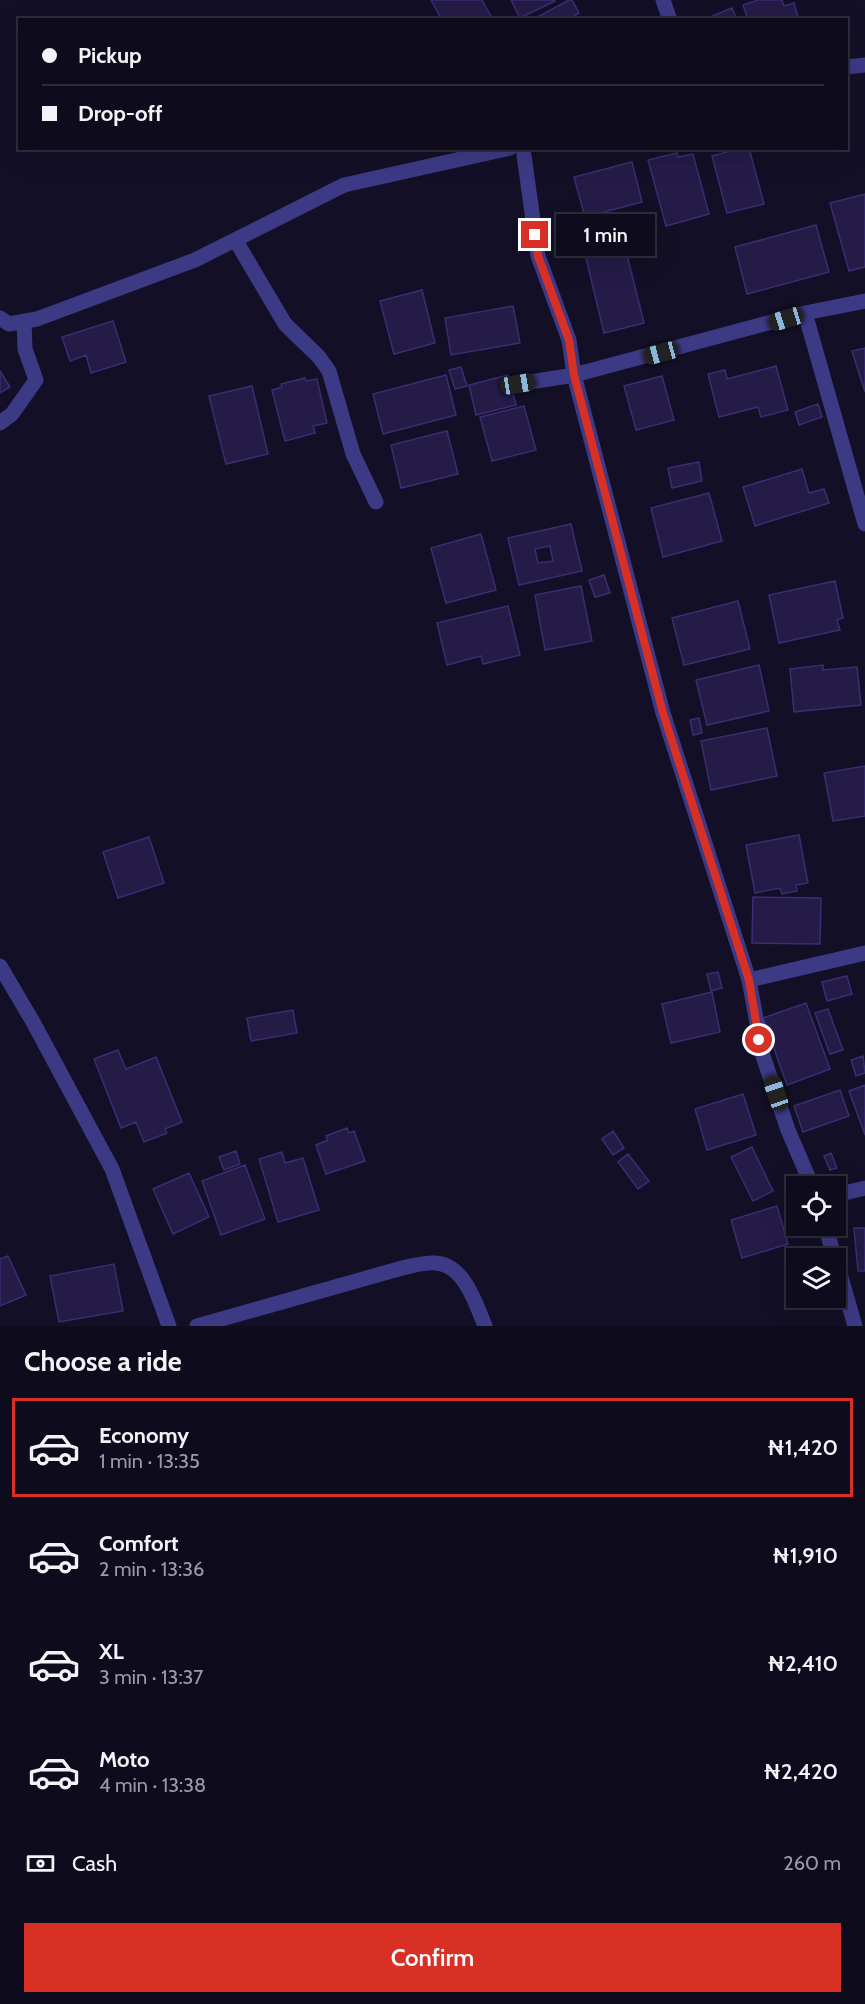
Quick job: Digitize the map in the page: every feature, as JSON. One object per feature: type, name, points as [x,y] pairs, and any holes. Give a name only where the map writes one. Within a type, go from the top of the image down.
[{"type":"street","points":[[663,0],[669,18]]},
{"type":"street","points":[[848,67],[865,65]]},
{"type":"street","points":[[0,318],[9,324],[37,319],[185,264],[236,241],[344,185],[501,150]]},
{"type":"street","points":[[523,150],[538,256],[567,332],[574,375],[663,713],[749,980],[763,1056],[788,1130],[808,1176]]},
{"type":"street","points":[[236,241],[285,324],[319,357],[329,371],[353,454],[376,502]]},
{"type":"street","points":[[518,384],[574,375],[805,313],[865,301]]},
{"type":"street","points":[[805,313],[865,524]]},
{"type":"street","points":[[0,423],[12,414],[36,380],[25,349],[24,321]]},
{"type":"street","points":[[749,980],[865,953]]},
{"type":"street","points":[[0,966],[33,1022],[112,1169],[169,1326]]},
{"type":"street","points":[[846,1193],[865,1188]]},
{"type":"street","points":[[197,1326],[402,1268],[436,1263],[457,1272],[474,1300],[485,1326]]},
{"type":"street","points":[[846,1296],[855,1326]]},
{"type":"building","points":[[431,0],[482,0],[492,18],[441,18]]},
{"type":"building","points":[[511,0],[554,0],[555,1],[520,18]]},
{"type":"building","points":[[569,0],[572,0],[579,13],[571,18],[536,18]]},
{"type":"building","points":[[758,0],[782,0],[784,6],[794,3],[798,18],[747,18],[743,5]]},
{"type":"building","points":[[732,8],[736,18],[708,18]]},
{"type":"building","points":[[734,150],[750,150],[764,204],[727,213],[712,156]]},
{"type":"building","points":[[677,153],[678,157],[693,154],[709,214],[666,226],[648,160]]},
{"type":"building","points":[[632,162],[642,202],[585,217],[574,177]]},
{"type":"building","points":[[865,194],[865,267],[849,271],[830,203]]},
{"type":"building","points":[[619,223],[644,323],[604,333],[580,233]]},
{"type":"building","points":[[816,225],[829,272],[747,294],[735,247]]},
{"type":"building","points":[[422,290],[435,343],[394,354],[380,301]]},
{"type":"building","points":[[513,306],[520,343],[451,355],[445,318]]},
{"type":"building","points":[[113,321],[126,362],[91,373],[86,355],[70,361],[62,337]]},
{"type":"building","points":[[865,348],[865,392],[852,351]]},
{"type":"building","points":[[776,366],[788,410],[761,417],[758,407],[719,417],[708,374],[725,370],[727,379]]},
{"type":"building","points":[[461,367],[467,386],[455,389],[449,370]]},
{"type":"building","points":[[0,371],[10,387],[0,393]]},
{"type":"building","points":[[446,375],[456,415],[383,434],[373,394]]},
{"type":"building","points":[[508,375],[516,405],[476,415],[469,385]]},
{"type":"building","points":[[662,376],[674,420],[636,430],[624,386]]},
{"type":"building","points":[[305,378],[306,381],[317,379],[327,423],[313,426],[315,433],[285,441],[272,390],[282,387],[281,384]]},
{"type":"building","points":[[252,386],[268,454],[226,464],[209,396]]},
{"type":"building","points":[[818,404],[822,417],[799,425],[795,412]]},
{"type":"building","points":[[524,406],[536,450],[492,461],[480,417]]},
{"type":"building","points":[[447,431],[458,474],[401,488],[391,445]]},
{"type":"building","points":[[699,462],[702,481],[672,488],[668,468]]},
{"type":"building","points":[[802,469],[809,493],[824,489],[829,503],[755,526],[743,487]]},
{"type":"building","points":[[709,493],[722,541],[663,557],[651,508]]},
{"type":"building","points":[[571,524],[582,571],[519,585],[508,538]],"holes":[[[550,546],[553,561],[538,563],[535,549]]]},
{"type":"building","points":[[481,534],[496,590],[446,603],[431,548]]},
{"type":"building","points":[[604,575],[610,593],[595,597],[589,580]]},
{"type":"building","points":[[835,581],[843,618],[837,620],[840,630],[779,643],[769,595]]},
{"type":"building","points":[[581,586],[592,641],[545,650],[535,595]]},
{"type":"building","points":[[738,601],[750,649],[684,665],[672,618]]},
{"type":"building","points":[[508,606],[520,655],[483,664],[481,656],[447,665],[437,623]]},
{"type":"building","points":[[759,665],[769,711],[707,725],[696,680]]},
{"type":"building","points":[[823,665],[823,670],[857,667],[861,705],[794,712],[790,669]]},
{"type":"building","points":[[699,718],[702,733],[693,735],[690,720]]},
{"type":"building","points":[[767,728],[777,776],[711,790],[701,741]]},
{"type":"building","points":[[865,766],[865,816],[833,821],[824,773]]},
{"type":"building","points":[[799,835],[808,883],[796,885],[797,891],[782,894],[780,888],[755,893],[746,845]]},
{"type":"building","points":[[149,837],[164,883],[118,898],[103,852]]},
{"type":"building","points":[[753,897],[821,898],[820,944],[752,943]]},
{"type":"building","points":[[718,972],[722,988],[711,991],[707,974]]},
{"type":"building","points":[[847,976],[852,994],[827,1001],[822,982]]},
{"type":"building","points":[[712,992],[720,1032],[671,1043],[662,1004]]},
{"type":"building","points":[[806,1003],[830,1069],[787,1085],[763,1018]]},
{"type":"building","points":[[828,1009],[843,1050],[830,1054],[815,1013]]},
{"type":"building","points":[[293,1010],[297,1033],[251,1041],[247,1018]]},
{"type":"building","points":[[118,1050],[126,1069],[156,1057],[182,1122],[165,1129],[167,1133],[144,1142],[136,1122],[121,1128],[94,1059]]},
{"type":"building","points":[[863,1056],[865,1073],[856,1076],[851,1060]]},
{"type":"building","points":[[865,1085],[865,1135],[849,1091]]},
{"type":"building","points":[[840,1090],[849,1116],[803,1132],[794,1106]]},
{"type":"building","points":[[743,1094],[756,1135],[707,1150],[695,1109]]},
{"type":"building","points":[[347,1128],[349,1133],[354,1131],[365,1161],[326,1174],[316,1145],[328,1140],[326,1136]]},
{"type":"building","points":[[613,1131],[624,1148],[613,1155],[602,1139]]},
{"type":"building","points":[[752,1147],[773,1191],[753,1201],[731,1157]]},
{"type":"building","points":[[236,1151],[240,1164],[224,1170],[219,1157]]},
{"type":"building","points":[[282,1152],[285,1163],[303,1158],[319,1210],[278,1222],[259,1159]]},
{"type":"building","points":[[831,1153],[837,1168],[830,1170],[824,1156]]},
{"type":"building","points":[[628,1154],[649,1181],[638,1189],[618,1162]]},
{"type":"building","points":[[245,1165],[265,1219],[221,1235],[202,1181]]},
{"type":"building","points":[[189,1173],[209,1217],[173,1234],[153,1189]]},
{"type":"building","points":[[777,1206],[788,1244],[742,1258],[731,1220]]},
{"type":"building","points":[[854,1228],[865,1228],[865,1271],[858,1271]]},
{"type":"building","points":[[8,1256],[26,1295],[0,1306],[0,1259]]},
{"type":"building","points":[[114,1264],[123,1311],[59,1322],[50,1276]]},
{"type":"route","points":[[535,235],[538,256],[546,281],[565,325],[574,375],[663,713],[749,980],[759,1040]]}]
